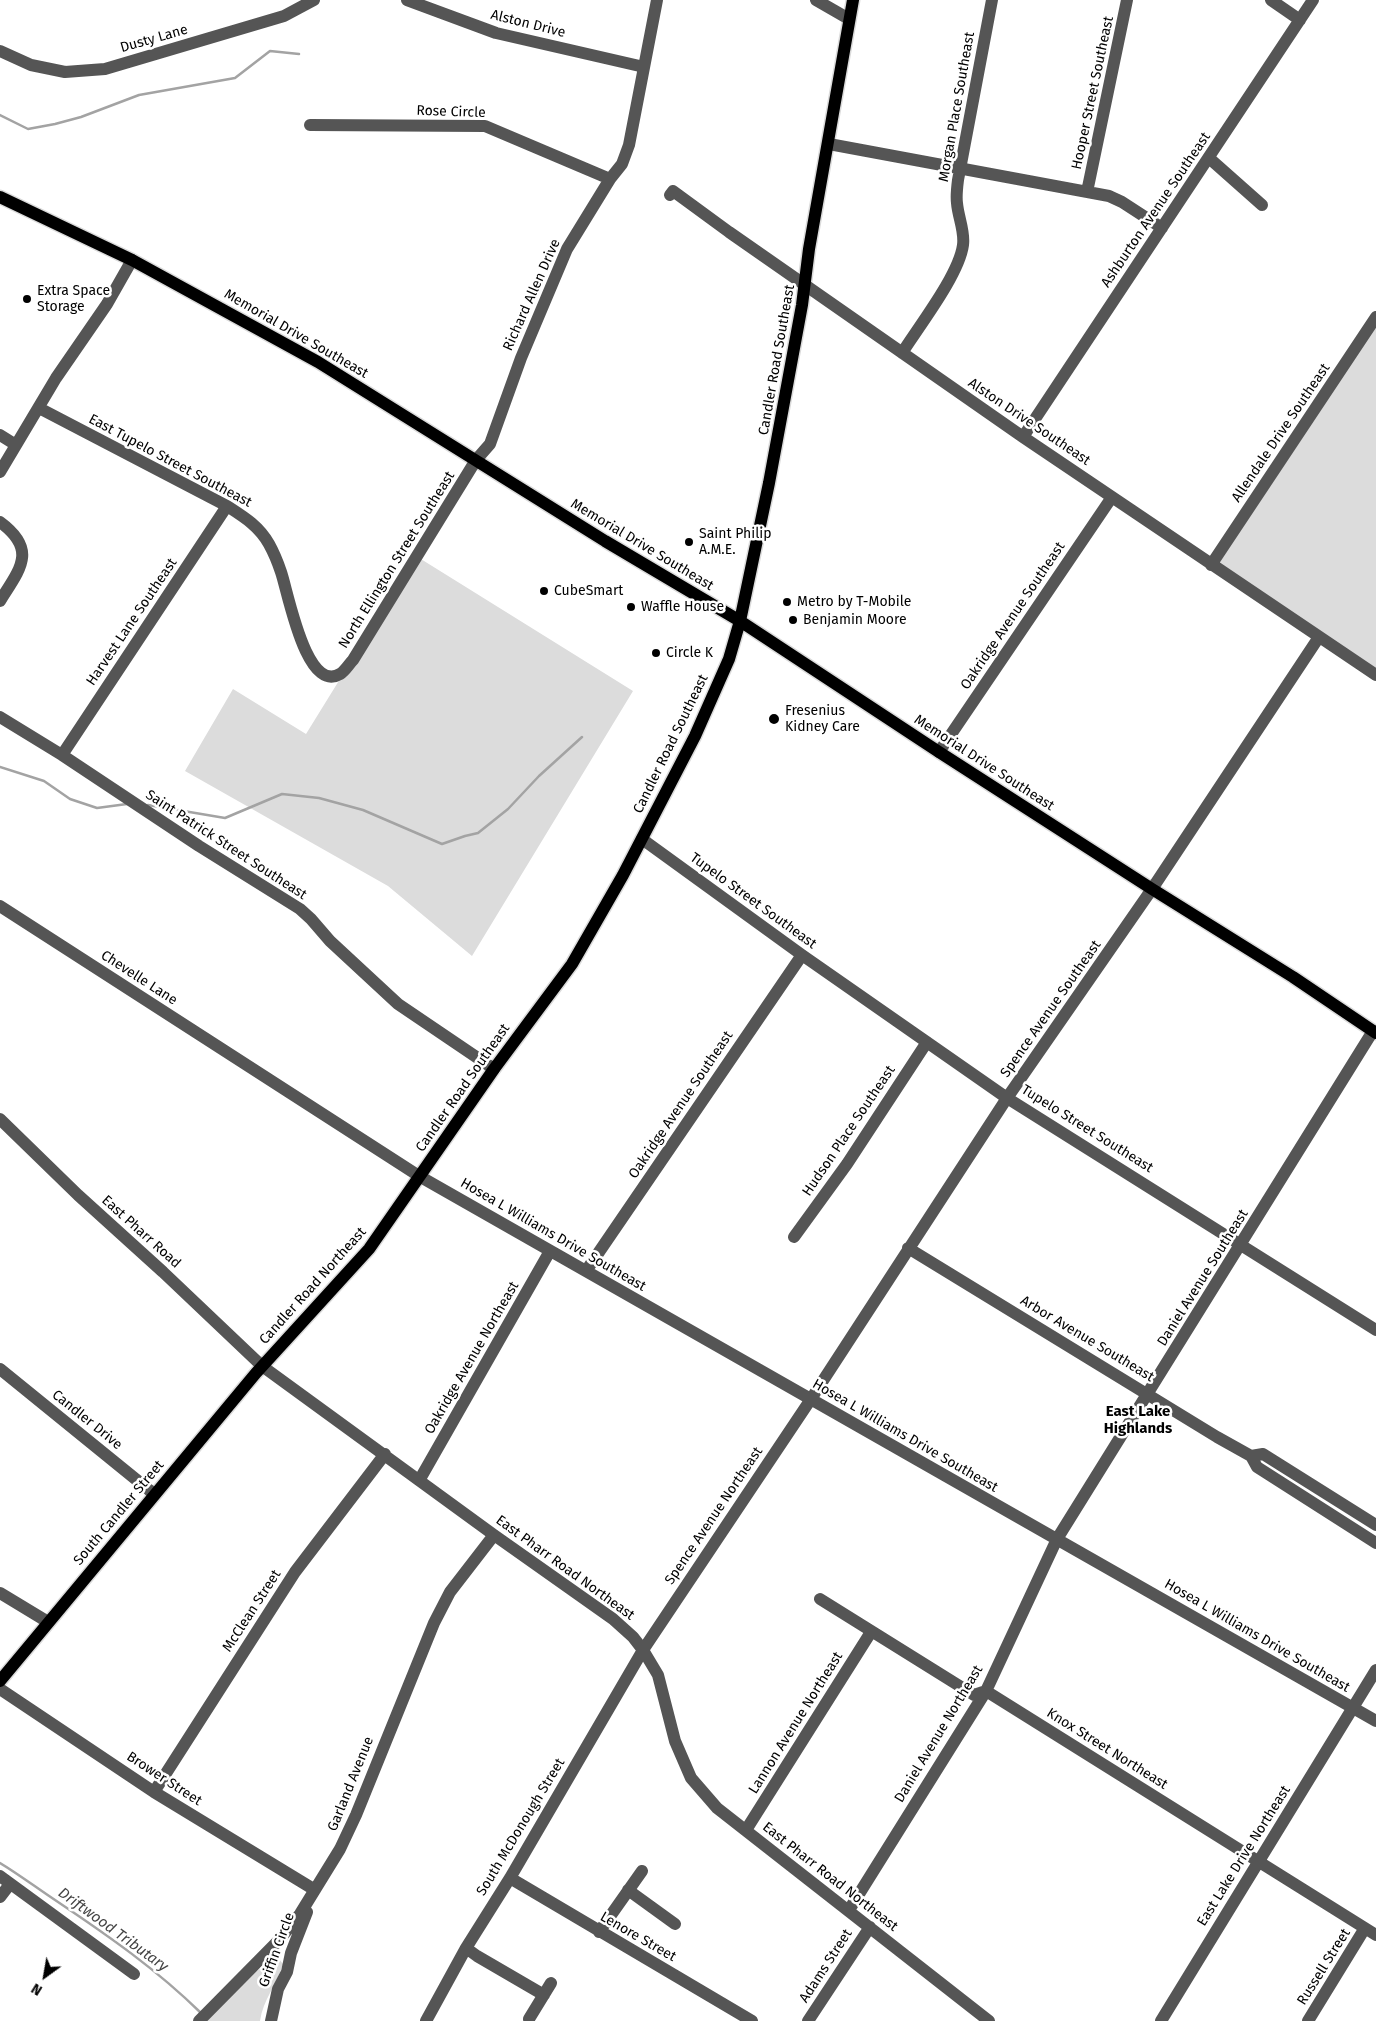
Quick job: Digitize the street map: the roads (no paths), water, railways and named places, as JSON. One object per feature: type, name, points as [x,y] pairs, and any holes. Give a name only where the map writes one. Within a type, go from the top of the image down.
[{"type":"main road","name":"Candler Road Southeast","points":[[419,1176],[494,1069],[572,964],[619,882],[695,736],[728,660],[740,621],[769,483],[806,285],[809,249],[853,0]]},
{"type":"main road","name":"Memorial Drive Southeast","points":[[0,197],[132,260],[318,362],[605,541],[740,621],[939,752],[1293,977],[1375,1032]]},
{"type":"main road","name":"Candler Road Northeast","points":[[262,1366],[369,1249],[419,1176]]},
{"type":"main road","name":"South Candler Street","points":[[0,1682],[262,1366]]},
{"type":"street","name":"Dusty Lane","points":[[0,51],[31,65],[65,72],[105,69],[284,16],[314,0]]},
{"type":"street","name":"Alston Drive","points":[[407,0],[496,33],[644,67]]},
{"type":"street","name":"Richard Allen Drive","points":[[476,460],[490,444],[521,358],[567,249],[610,179],[622,164],[629,145],[657,0]]},
{"type":"street","points":[[816,0],[849,19]]},
{"type":"street","name":"Morgan Place Southeast","points":[[902,353],[953,274],[964,244],[957,194],[992,0]]},
{"type":"street","name":"Hooper Street Southeast","points":[[1088,192],[1127,0]]},
{"type":"street","points":[[1271,0],[1300,20]]},
{"type":"street","name":"Ashburton Avenue Southeast","points":[[1023,437],[1312,0]]},
{"type":"street","name":"Rose Circle","points":[[310,125],[485,126],[610,179]]},
{"type":"street","points":[[829,144],[1109,196],[1122,202],[1162,228]]},
{"type":"street","points":[[1209,158],[1262,205]]},
{"type":"street","name":"Alston Drive Southeast","points":[[670,194],[673,191],[1023,437],[1376,675]]},
{"type":"street","points":[[0,472],[56,378],[107,304],[132,260]]},
{"type":"street","name":"Allendale Drive Southeast","points":[[1211,565],[1376,317]]},
{"type":"street","name":"East Tupelo Street Southeast","points":[[39,408],[227,506],[251,522],[268,543],[281,571],[303,647],[313,666],[326,676],[341,674]]},
{"type":"street","points":[[0,435],[16,445]]},
{"type":"street","name":"North Ellington Street Southeast","points":[[341,674],[353,660],[476,460]]},
{"type":"street","name":"Oakridge Avenue Southeast","points":[[939,752],[1112,497]]},
{"type":"street","name":"Harvest Lane Southeast","points":[[62,755],[227,506]]},
{"type":"street","points":[[0,522],[20,542],[23,558],[20,569],[0,601]]},
{"type":"street","name":"Spence Avenue Southeast","points":[[811,1399],[908,1248],[1008,1098],[1152,889],[1319,637]]},
{"type":"street","name":"Saint Patrick Street Southeast","points":[[0,717],[300,909],[330,941],[398,1004],[494,1069]]},
{"type":"street","name":"Tupelo Street Southeast","points":[[642,839],[802,955],[1008,1098],[1376,1330]]},
{"type":"street","name":"Chevelle Lane","points":[[0,906],[419,1176]]},
{"type":"street","name":"Oakridge Avenue Southeast","points":[[586,1271],[802,955]]},
{"type":"street","name":"Daniel Avenue Southeast","points":[[1057,1539],[1375,1032]]},
{"type":"street","name":"Hudson Place Southeast","points":[[794,1237],[847,1164],[927,1042]]},
{"type":"street","name":"East Pharr Road","points":[[0,1119],[78,1195],[262,1366]]},
{"type":"street","name":"Hosea L Williams Drive Southeast","points":[[419,1176],[1376,1721]]},
{"type":"street","name":"Arbor Avenue Southeast","points":[[908,1248],[1251,1456],[1256,1467],[1376,1543]]},
{"type":"street","name":"Oakridge Avenue Northeast","points":[[420,1479],[550,1251]]},
{"type":"street","name":"East Pharr Road Northeast","points":[[262,1366],[613,1619],[633,1637],[658,1675],[675,1741],[692,1778],[716,1808],[989,2021]]},
{"type":"street","name":"Candler Drive","points":[[0,1369],[154,1494]]},
{"type":"street","name":"Spence Avenue Northeast","points":[[643,1650],[811,1399]]},
{"type":"street","name":"McClean Street","points":[[154,1792],[295,1572],[385,1454]]},
{"type":"street","name":"Arbor Avenue Southeast","points":[[1251,1456],[1263,1454],[1376,1525]]},
{"type":"street","name":"Garland Avenue","points":[[199,2021],[280,1939],[300,1914],[340,1849],[356,1815],[434,1623],[450,1592],[494,1535]]},
{"type":"street","name":"Daniel Avenue Northeast","points":[[849,1910],[986,1691],[1057,1539]]},
{"type":"street","points":[[0,1593],[48,1622]]},
{"type":"street","name":"Knox Street Northeast","points":[[820,1599],[974,1695],[986,1691],[1371,1932]]},
{"type":"street","name":"Lannon Avenue Northeast","points":[[746,1830],[871,1632]]},
{"type":"street","name":"South McDonough Street","points":[[426,2021],[466,1948],[510,1878],[643,1650]]},
{"type":"street","name":"East Lake Drive Northeast","points":[[1160,2021],[1376,1670]]},
{"type":"street","name":"Brower Street","points":[[0,1689],[154,1792],[315,1890]]},
{"type":"street","points":[[599,1932],[642,1870]]},
{"type":"street","name":"Lenore Street","points":[[510,1878],[752,2021]]},
{"type":"street","points":[[0,1897],[5,1880],[134,1974]]},
{"type":"street","name":"Griffin Circle","points":[[270,2021],[278,1989],[287,1972],[291,1954],[315,1890]]},
{"type":"street","points":[[628,1890],[675,1924]]},
{"type":"street","name":"Adams Street","points":[[808,2021],[870,1927]]},
{"type":"street","name":"Russell Street","points":[[1308,2021],[1371,1932]]},
{"type":"street","points":[[466,1948],[544,1995]]},
{"type":"street","points":[[529,2019],[552,1983]]},
{"type":"waterway","points":[[0,115],[28,129],[55,124],[81,117],[139,95],[235,78],[270,51],[299,54]]},
{"type":"waterway","points":[[148,805],[225,818],[282,794],[319,798],[363,810],[442,844],[478,833],[508,809],[539,776],[582,737]]},
{"type":"waterway","points":[[0,767],[44,781],[70,799],[97,808],[127,804]]},
{"type":"waterway","name":"Driftwood Tributary","points":[[0,1863],[132,1954],[201,2013]]},
{"type":"place","name":"Extra Space Storage","points":[[27,299]]},
{"type":"place","name":"Saint Philip A.M.E.","points":[[689,542]]},
{"type":"place","name":"CubeSmart","points":[[544,591]]},
{"type":"place","name":"Metro by T-Mobile","points":[[787,602]]},
{"type":"place","name":"Waffle House","points":[[631,607]]},
{"type":"place","name":"Benjamin Moore","points":[[793,620]]},
{"type":"place","name":"Circle K","points":[[656,653]]},
{"type":"place","name":"Fresenius Kidney Care","points":[[774,719]]},
{"type":"district","name":"East Lake Highlands","points":[[1138,1420]]}]
